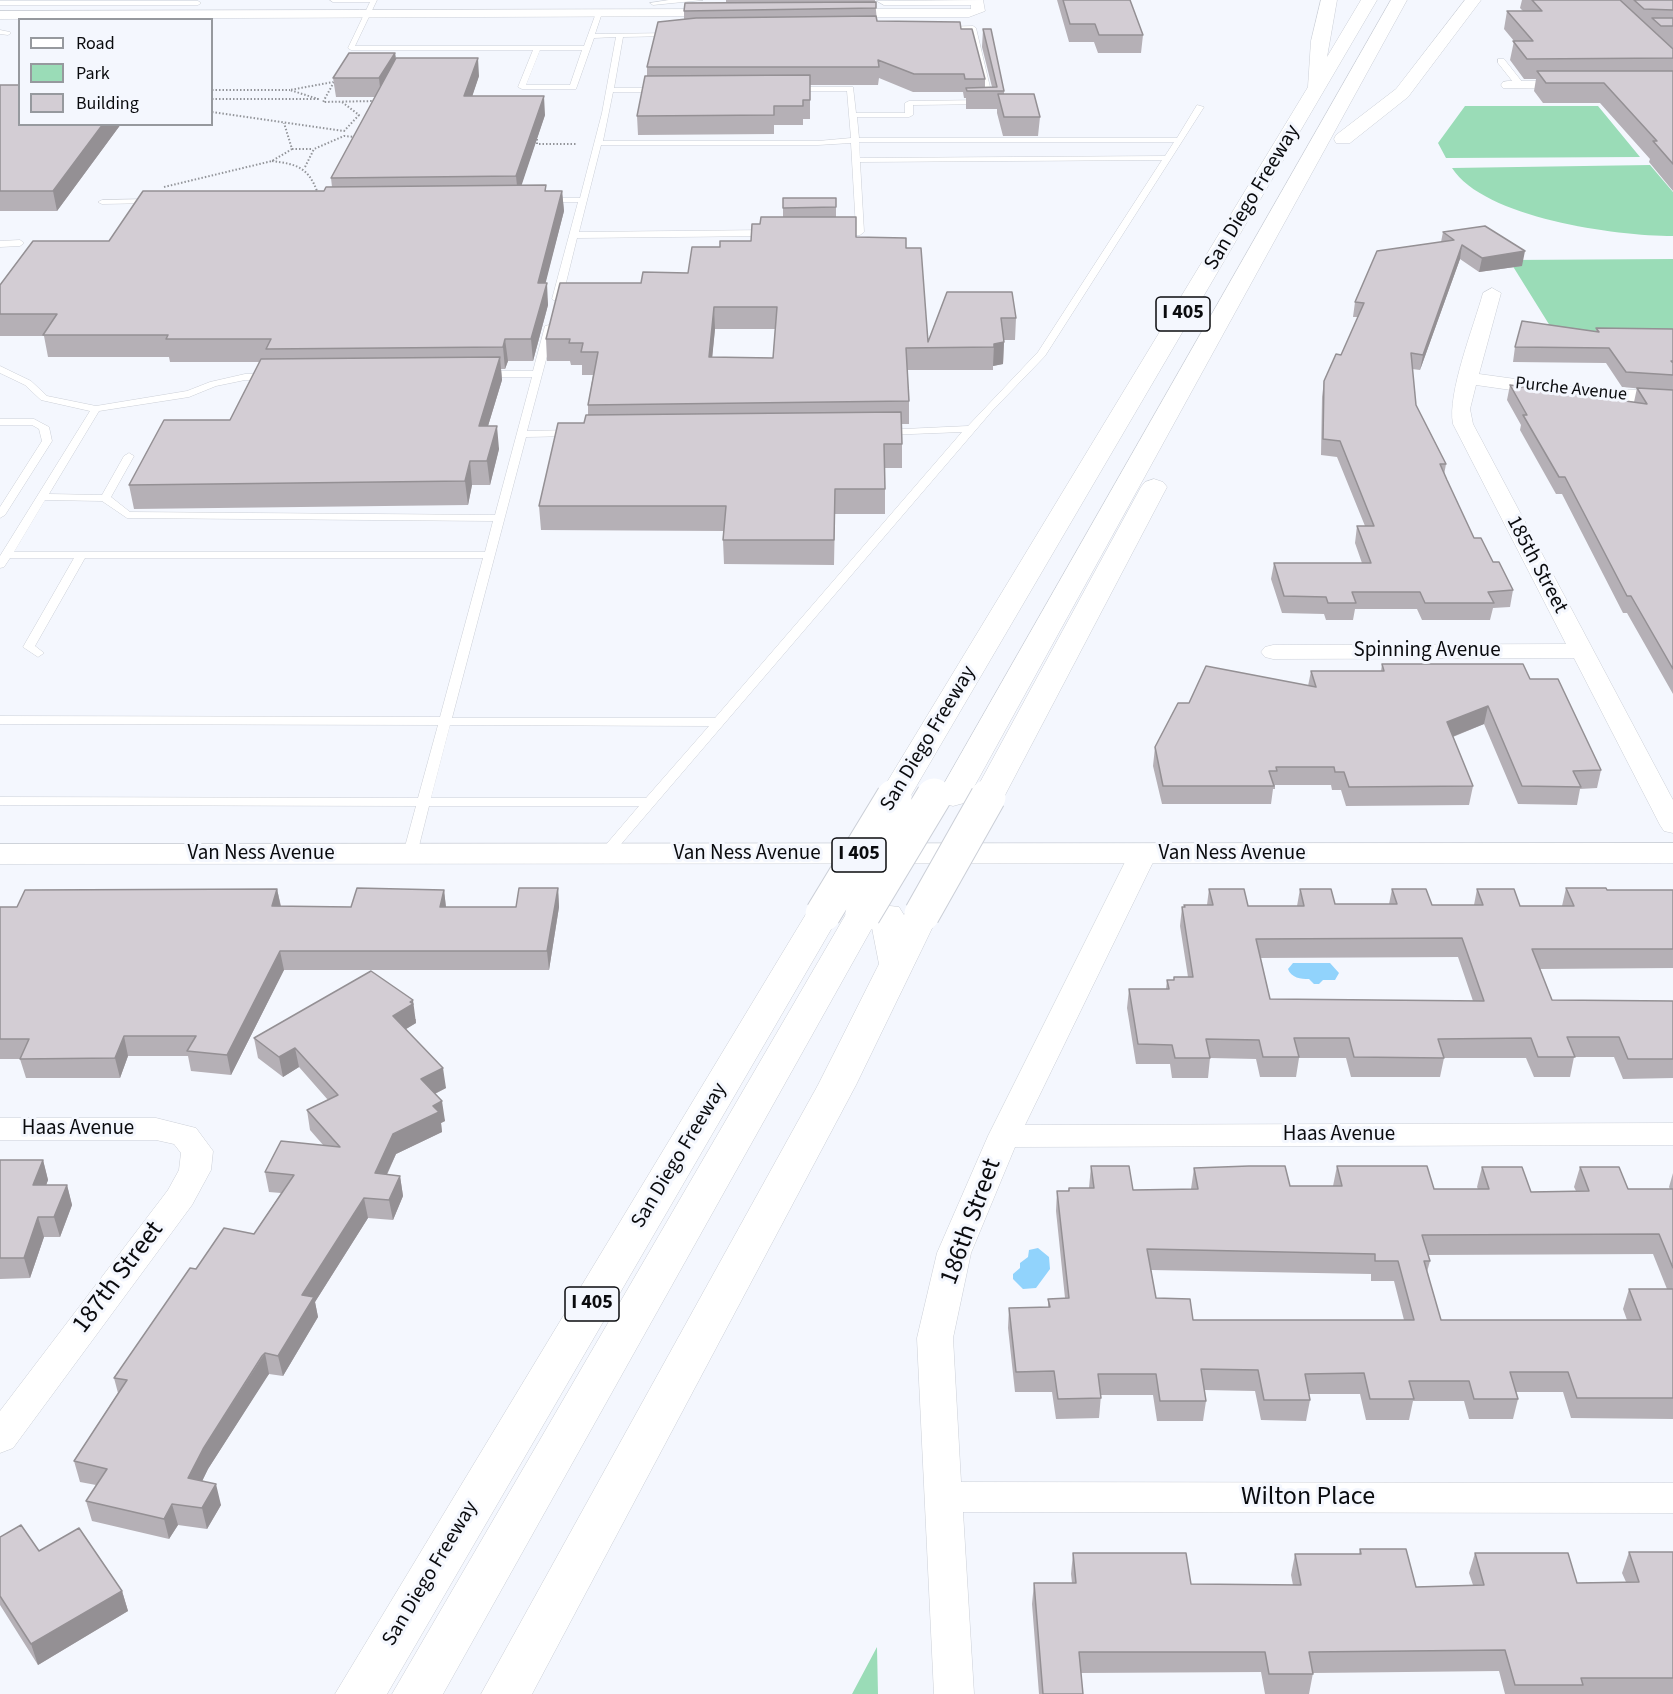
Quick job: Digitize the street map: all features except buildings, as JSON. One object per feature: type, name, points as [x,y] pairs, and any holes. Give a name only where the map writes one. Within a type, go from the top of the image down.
[{"type":"main road","points":[[1316,93],[1319,42],[1329,0]]},
{"type":"main road","name":"San Diego Freeway","points":[[360,1694],[823,914],[1316,93],[1369,0]]},
{"type":"main road","points":[[417,1694],[944,796],[1399,0]]},
{"type":"main road","points":[[1397,40],[1419,0]]},
{"type":"main road","points":[[1343,139],[1402,93],[1473,0]]},
{"type":"main road","name":"I 405","points":[[1231,346],[1364,99]]},
{"type":"main road","points":[[506,1694],[837,1085],[896,963],[988,797],[1163,470]]},
{"type":"main road","points":[[944,796],[1064,566],[1050,536]]},
{"type":"main road","name":"Van Ness Avenue","points":[[0,854],[1673,853]]},
{"type":"main road","points":[[875,914],[896,963]]},
{"type":"street","points":[[826,13],[884,5],[977,1],[978,11],[884,5]]},
{"type":"street","points":[[0,15],[109,17],[196,5],[367,13],[732,13]]},
{"type":"street","points":[[1514,85],[1591,85]]},
{"type":"street","name":"185th Street","points":[[1492,293],[1460,408],[1463,424],[1673,825]]},
{"type":"street","name":"Purche Avenue","points":[[1468,378],[1581,394],[1673,397]]},
{"type":"street","name":"Spinning Avenue","points":[[1273,652],[1581,651]]},
{"type":"street","name":"186th Street","points":[[954,1694],[935,1338],[954,1253],[1004,1136],[1143,854]]},
{"type":"street","name":"Haas Avenue","points":[[0,1130],[156,1129]]},
{"type":"street","name":"187th Street","points":[[0,1438],[180,1197],[195,1170],[197,1151],[185,1136],[156,1129]]},
{"type":"street","name":"Haas Avenue","points":[[1004,1136],[1673,1134]]},
{"type":"street","name":"Wilton Place","points":[[944,1497],[1673,1498]]},
{"type":"lane","points":[[333,0],[374,0],[351,48],[537,48],[585,52]]},
{"type":"lane","points":[[653,3],[700,0]]},
{"type":"lane","points":[[0,3],[196,5]]},
{"type":"lane","points":[[26,15],[37,3]]},
{"type":"lane","points":[[537,48],[522,87],[573,87],[599,13]]},
{"type":"lane","points":[[853,115],[909,115],[909,103],[991,102],[973,28],[939,29]]},
{"type":"lane","points":[[591,36],[684,32]]},
{"type":"lane","points":[[556,304],[598,144],[620,36]]},
{"type":"lane","points":[[1501,61],[1514,85]]},
{"type":"lane","points":[[778,89],[850,89],[856,140],[855,160],[860,232],[824,232]]},
{"type":"lane","points":[[610,90],[670,90]]},
{"type":"lane","points":[[605,854],[971,429],[1042,354],[1200,107]]},
{"type":"lane","points":[[598,144],[818,143],[856,140],[1179,140]]},
{"type":"lane","points":[[855,160],[1167,158]]},
{"type":"lane","points":[[536,200],[584,200]]},
{"type":"lane","points":[[102,202],[163,201]]},
{"type":"lane","points":[[574,235],[777,233]]},
{"type":"lane","points":[[0,244],[20,243]]},
{"type":"lane","points":[[410,854],[553,316]]},
{"type":"lane","points":[[0,369],[28,383],[44,398],[96,409],[189,394],[213,384],[245,377],[280,376]]},
{"type":"lane","points":[[467,374],[538,374]]},
{"type":"lane","points":[[2,562],[96,409]]},
{"type":"lane","points":[[0,422],[34,422],[44,427],[47,441],[0,515]]},
{"type":"lane","points":[[873,432],[971,429]]},
{"type":"lane","points":[[522,434],[581,433]]},
{"type":"lane","points":[[105,498],[129,456]]},
{"type":"lane","points":[[42,497],[105,498],[127,515],[499,518]]},
{"type":"lane","points":[[2,562],[81,555],[489,555]]},
{"type":"lane","points":[[38,653],[31,651],[29,647],[81,555]]},
{"type":"lane","points":[[0,720],[719,722]]},
{"type":"lane","points":[[0,801],[650,802]]},
{"type":"path","points":[[323,102],[338,75]]},
{"type":"path","points":[[213,90],[290,90],[334,82]]},
{"type":"path","points":[[290,90],[323,102],[384,99]]},
{"type":"path","points":[[213,99],[318,99]]},
{"type":"path","points":[[213,112],[344,131],[354,123],[359,114],[342,102]]},
{"type":"path","points":[[284,123],[292,149]]},
{"type":"path","points":[[344,131],[344,136]]},
{"type":"path","points":[[161,188],[272,161],[292,149],[314,149],[344,136],[365,138]]},
{"type":"path","points":[[537,140],[537,144],[598,144]]},
{"type":"path","points":[[305,167],[314,149]]},
{"type":"path","points":[[272,161],[305,167],[312,174],[317,191]]},
{"type":"green space","points":[[1465,106],[1598,106],[1640,157],[1446,158],[1438,143]]},
{"type":"green space","points":[[1650,165],[1673,192],[1673,236],[1586,228],[1553,221],[1492,200],[1468,185],[1452,168]]},
{"type":"green space","points":[[1673,259],[1673,341],[1560,342],[1509,260]]},
{"type":"green space","points":[[877,1647],[878,1694],[852,1694]]},
{"type":"water","points":[[1293,963],[1330,963],[1339,973],[1335,980],[1323,980],[1319,984],[1314,984],[1309,979],[1291,974],[1288,969]]},
{"type":"water","points":[[1038,1248],[1049,1257],[1050,1269],[1036,1288],[1023,1289],[1013,1279],[1013,1274],[1020,1268],[1020,1263],[1028,1257],[1029,1250]]}]
